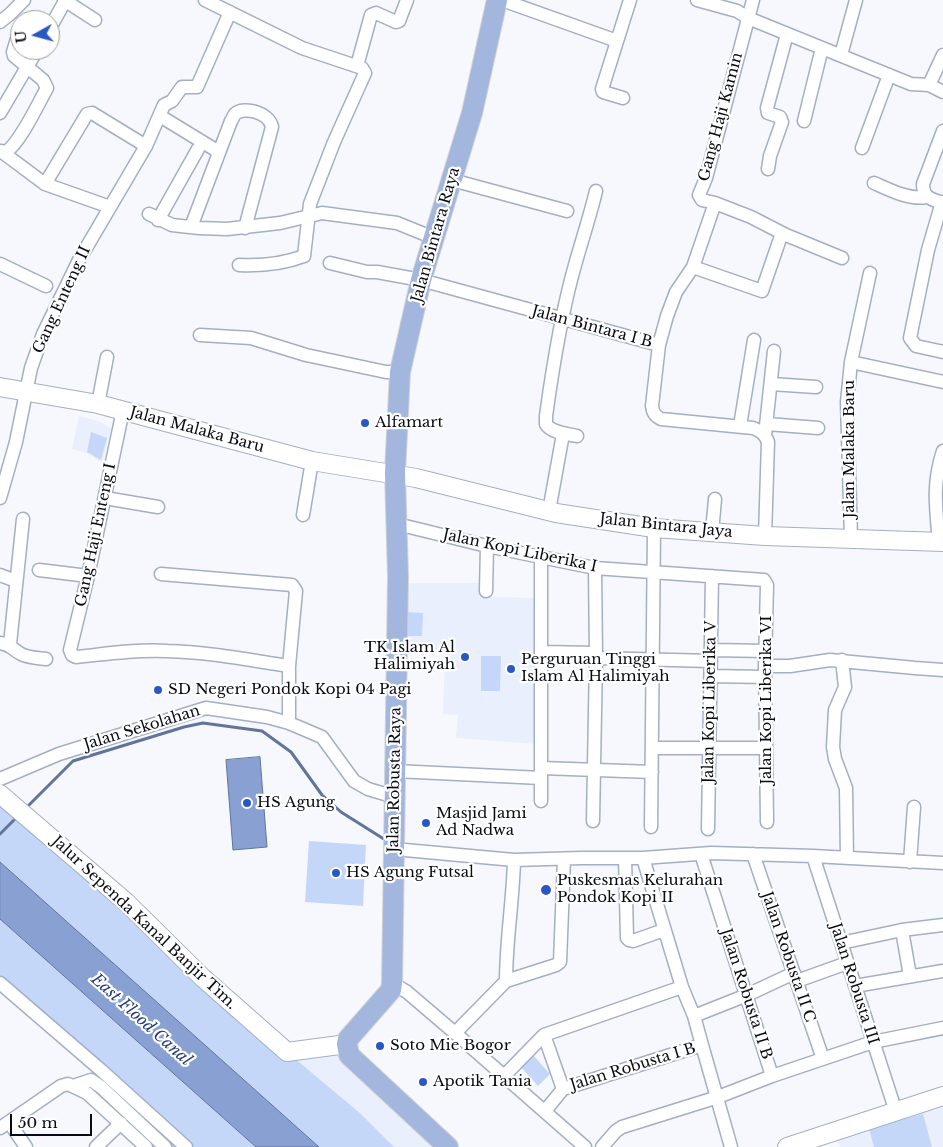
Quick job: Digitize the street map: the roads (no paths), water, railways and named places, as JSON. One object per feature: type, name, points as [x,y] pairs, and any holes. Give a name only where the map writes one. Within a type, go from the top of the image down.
[{"type":"main road","name":"Jalan Bintara Raya","points":[[395,473],[400,372],[422,280],[472,113],[497,0]]},
{"type":"main road","name":"Jalan Robusta Raya","points":[[392,983],[398,577],[395,473]]},
{"type":"main road","points":[[392,983],[391,990],[348,1038],[346,1044],[349,1055],[448,1147]]},
{"type":"street","points":[[5,18],[24,0]]},
{"type":"street","points":[[65,0],[96,20]]},
{"type":"street","points":[[357,66],[371,15],[376,13],[396,22],[399,21],[406,0]]},
{"type":"street","points":[[502,0],[617,42]]},
{"type":"street","points":[[623,98],[602,90],[630,0]]},
{"type":"street","points":[[697,0],[738,11],[748,18],[889,75],[912,84],[929,85],[943,92]]},
{"type":"street","points":[[748,18],[753,0]]},
{"type":"street","points":[[841,56],[856,0]]},
{"type":"street","points":[[212,1],[302,48],[362,68],[364,76],[350,102],[310,204],[304,256],[262,266],[239,265]]},
{"type":"street","name":"Gang Enteng II","points":[[0,498],[27,392],[31,368],[43,334],[79,260],[146,146],[164,105],[172,101],[182,87],[197,87],[230,12]]},
{"type":"street","name":"Gang Haji Kamin","points":[[660,345],[671,305],[676,292],[693,267],[714,203],[702,200],[700,194],[706,178],[748,18]]},
{"type":"street","points":[[768,169],[770,156],[782,122],[780,117],[768,113],[767,108],[787,34]]},
{"type":"street","points":[[804,121],[822,48]]},
{"type":"street","points":[[929,85],[943,55]]},
{"type":"street","points":[[1,151],[6,152],[10,149],[27,125],[47,88],[43,80],[19,60]]},
{"type":"street","points":[[0,113],[32,60]]},
{"type":"street","points":[[862,148],[889,75]]},
{"type":"street","points":[[191,228],[235,114],[244,110],[263,114],[268,117],[272,126],[246,228]]},
{"type":"street","points":[[45,184],[88,113],[92,113],[146,146]]},
{"type":"street","points":[[160,116],[220,152]]},
{"type":"street","points":[[926,197],[923,189],[924,179],[943,130]]},
{"type":"street","points":[[198,149],[153,217],[172,225],[191,228],[227,229],[280,223],[322,213],[396,223],[434,238]]},
{"type":"street","points":[[1,151],[45,184],[110,207]]},
{"type":"street","points":[[452,180],[567,211]]},
{"type":"street","points":[[874,183],[909,196],[926,197],[942,202],[928,250],[910,338],[916,346],[943,352]]},
{"type":"street","points":[[578,436],[563,434],[550,428],[546,424],[546,416],[554,358],[562,319],[574,266],[596,191]]},
{"type":"street","points":[[714,203],[751,217],[782,233],[842,258]]},
{"type":"street","points":[[693,267],[762,291],[782,233]]},
{"type":"street","name":"Jalan Bintara I B","points":[[330,263],[367,272],[422,280],[660,345],[652,406],[653,412],[661,419],[740,426],[760,430],[818,428]]},
{"type":"street","points":[[0,264],[46,286]]},
{"type":"street","name":"Jalan Malaka Baru","points":[[851,538],[847,402],[851,362],[870,273]]},
{"type":"street","points":[[200,335],[251,338],[306,355],[386,372],[400,372]]},
{"type":"street","points":[[740,426],[754,340]]},
{"type":"street","points":[[765,536],[768,442],[766,430],[774,351]]},
{"type":"street","points":[[98,404],[108,357]]},
{"type":"street","points":[[851,362],[943,382]]},
{"type":"street","points":[[771,384],[816,387]]},
{"type":"street","name":"Jalan Malaka Baru","points":[[0,387],[98,404],[312,460],[395,473]]},
{"type":"street","name":"Gang Haji Enteng I","points":[[123,410],[88,576],[70,650],[72,654],[76,657],[166,650],[289,666]]},
{"type":"street","points":[[549,511],[563,434]]},
{"type":"street","points":[[941,542],[935,486],[937,468],[943,451]]},
{"type":"street","points":[[303,515],[312,460]]},
{"type":"street","name":"Jalan Bintara Jaya","points":[[395,473],[549,511],[654,528],[765,536],[941,542]]},
{"type":"street","points":[[105,498],[158,507]]},
{"type":"street","points":[[712,532],[715,499]]},
{"type":"street","points":[[23,519],[16,581],[5,644],[20,654],[46,659]]},
{"type":"street","name":"Jalan Kopi Liberika I","points":[[397,524],[487,546],[595,568],[764,580]]},
{"type":"street","points":[[652,827],[654,528]]},
{"type":"street","points":[[486,591],[487,546]]},
{"type":"street","points":[[541,558],[542,801]]},
{"type":"street","points":[[593,821],[596,656],[595,568]]},
{"type":"street","points":[[39,570],[88,576]]},
{"type":"street","points":[[161,574],[292,585],[296,591],[289,666],[289,723]]},
{"type":"street","points":[[0,575],[16,581]]},
{"type":"street","name":"Jalan Kopi Liberika V","points":[[708,829],[712,576]]},
{"type":"street","name":"Jalan Kopi Liberika VI","points":[[764,580],[766,585],[767,822]]},
{"type":"street","points":[[542,652],[652,659],[766,651]]},
{"type":"street","points":[[711,676],[765,672],[830,660],[943,670]]},
{"type":"street","points":[[842,660],[845,687],[835,710],[833,746],[835,759],[846,788],[847,858]]},
{"type":"street","name":"Jalan Sekolahan","points":[[0,779],[59,754],[206,708],[267,716],[322,737],[354,781],[368,790],[395,797]]},
{"type":"street","points":[[652,748],[766,748]]},
{"type":"street","points":[[396,772],[541,773],[594,770],[652,772]]},
{"type":"street","name":"Jalur Sependa Kanal Banjir Tim.","points":[[2,796],[126,902],[203,978],[287,1052],[346,1044]]},
{"type":"street","points":[[910,862],[914,807]]},
{"type":"street","points":[[394,844],[514,860],[753,854],[943,863]]},
{"type":"street","name":"Jalan Robusta II B","points":[[701,854],[772,1076]]},
{"type":"street","name":"Jalan Robusta II C","points":[[753,854],[823,1059]]},
{"type":"street","name":"Jalan Robusta III","points":[[813,856],[896,1112]]},
{"type":"street","points":[[455,1032],[506,981],[556,965],[560,962],[564,858]]},
{"type":"street","points":[[625,858],[628,938],[633,941],[664,930]]},
{"type":"street","points":[[643,858],[682,987],[694,1016],[731,1147]]},
{"type":"street","points":[[506,981],[514,860]]},
{"type":"street","points":[[841,943],[902,930],[943,925]]},
{"type":"street","points":[[902,930],[910,976]]},
{"type":"street","points":[[694,1016],[795,977],[847,963]]},
{"type":"street","points":[[855,986],[943,971]]},
{"type":"street","points":[[0,983],[98,1067],[186,1147]]},
{"type":"street","points":[[392,983],[407,992],[455,1032],[585,1147]]},
{"type":"street","points":[[504,1076],[544,1035],[682,987]]},
{"type":"street","points":[[602,1147],[622,1127],[718,1097],[772,1076],[873,1042],[943,1028]]},
{"type":"street","points":[[544,1035],[563,1089]]},
{"type":"street","name":"Jalan Robusta I B","points":[[545,1111],[563,1089],[702,1045]]},
{"type":"street","points":[[73,1086],[91,1080],[165,1147]]},
{"type":"street","points":[[26,1147],[4,1125],[61,1086],[68,1084],[87,1093],[146,1147]]},
{"type":"street","points":[[787,1147],[943,1096]]},
{"type":"street","points":[[96,1147],[121,1123]]},
{"type":"water","name":"HS Agung","points":[[260,757],[267,847],[233,850],[226,760]]},
{"type":"water","name":"East Flood Canal","points":[[0,862],[319,1147],[256,1147],[0,919]]},
{"type":"waterway","points":[[26,808],[73,761],[203,723],[262,731],[291,752],[322,795],[341,812],[387,841]]},
{"type":"waterway","points":[[0,834],[18,816]]},
{"type":"place","name":"Alfamart","points":[[365,423]]},
{"type":"place","name":"TK Islam Al Halimiyah","points":[[465,657]]},
{"type":"place","name":"Perguruan Tinggi Islam Al Halimiyah","points":[[511,669]]},
{"type":"place","name":"SD Negeri Pondok Kopi 04 Pagi","points":[[158,690]]},
{"type":"place","name":"HS Agung","points":[[247,803]]},
{"type":"place","name":"Masjid Jami Ad Nadwa","points":[[426,823]]},
{"type":"place","name":"HS Agung Futsal","points":[[336,873]]},
{"type":"place","name":"Puskesmas Kelurahan Pondok Kopi II","points":[[546,890]]},
{"type":"place","name":"Soto Mie Bogor","points":[[380,1046]]},
{"type":"place","name":"Apotik Tania","points":[[423,1082]]}]
